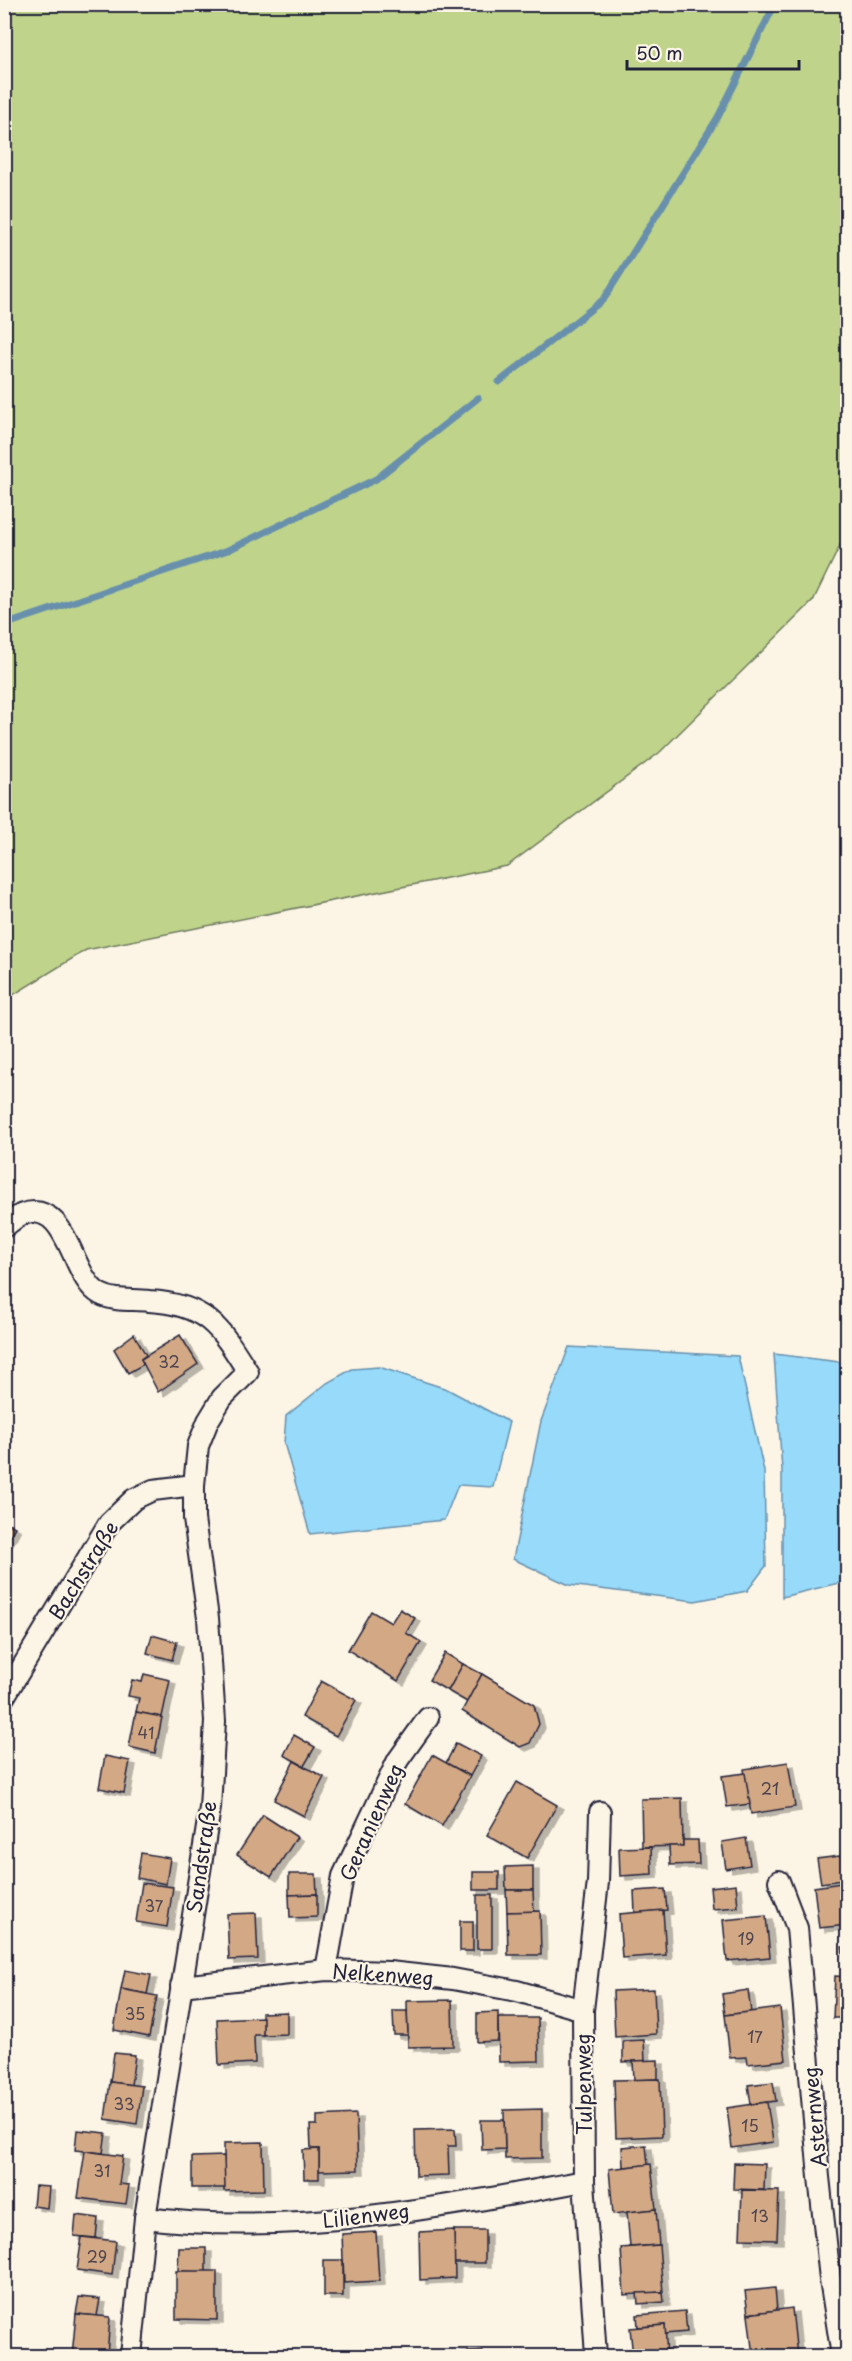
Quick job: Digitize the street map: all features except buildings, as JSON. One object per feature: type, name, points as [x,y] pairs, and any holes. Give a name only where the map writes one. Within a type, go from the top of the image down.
[{"type":"street","name":"Sandstraße","points":[[4,1227],[23,1214],[39,1214],[53,1220],[66,1238],[86,1283],[98,1293],[112,1299],[186,1306],[213,1323],[248,1372],[222,1398],[208,1421],[198,1446],[194,1485],[194,1519],[208,1618],[215,1721],[210,1808],[146,2218],[131,2356]]},
{"type":"street","name":"Bachstraße","points":[[4,1697],[109,1523],[134,1499],[153,1490],[194,1485]]},
{"type":"street","name":"Geranienweg","points":[[326,1970],[343,1876],[398,1760],[428,1718]]},
{"type":"street","name":"Tulpenweg","points":[[596,2356],[584,2181],[583,2010],[598,1882],[600,1812]]},
{"type":"street","name":"Asternweg","points":[[779,1881],[797,1928],[819,2177],[830,2279],[842,2356]]},
{"type":"street","name":"Nelkenweg","points":[[181,1986],[326,1970],[389,1972],[453,1979],[517,1991],[583,2010]]},
{"type":"street","name":"Lilienweg","points":[[146,2218],[184,2223],[251,2225],[316,2221],[509,2195],[584,2181]]},
{"type":"green space","points":[[5,4],[847,5],[847,531],[813,601],[659,753],[507,866],[86,950],[5,1000]]},
{"type":"water","points":[[569,1347],[738,1356],[764,1471],[766,1566],[747,1591],[695,1601],[569,1585],[513,1559],[541,1421]]},
{"type":"water","points":[[774,1354],[848,1363],[847,1581],[782,1597],[782,1470]]},
{"type":"water","points":[[379,1367],[447,1389],[509,1422],[493,1487],[458,1485],[444,1520],[310,1534],[284,1443],[286,1416],[327,1383],[352,1369]]},
{"type":"waterway","points":[[499,382],[604,299],[718,117],[775,4]]},
{"type":"waterway","points":[[4,625],[228,550],[376,479],[478,398]]}]
